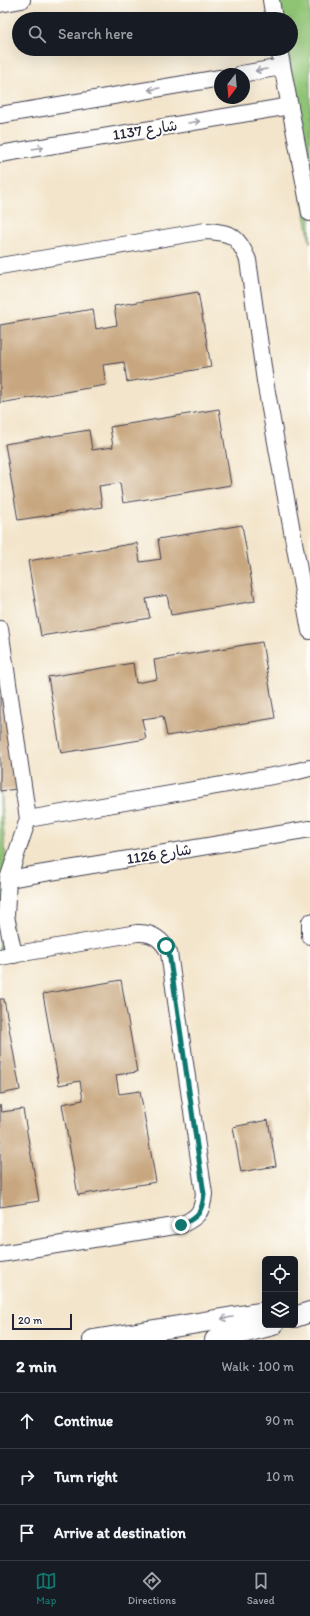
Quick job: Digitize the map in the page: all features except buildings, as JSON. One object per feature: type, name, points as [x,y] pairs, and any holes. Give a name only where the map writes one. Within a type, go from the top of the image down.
[{"type":"street","points":[[0,4],[22,0]]},
{"type":"street","points":[[271,0],[273,12]]},
{"type":"street","points":[[280,56],[310,213]]},
{"type":"street","points":[[250,72],[282,66]]},
{"type":"street","points":[[0,115],[214,79]]},
{"type":"street","name":"شارع 1137","points":[[0,154],[290,106]]},
{"type":"street","points":[[0,266],[205,231],[218,231],[231,235],[241,245],[248,260],[266,381],[310,631]]},
{"type":"street","points":[[0,629],[28,819],[8,879],[6,916],[7,956],[137,933],[151,934],[162,941],[169,953],[204,1194],[203,1206],[200,1213],[190,1221],[181,1225],[0,1254]]},
{"type":"street","points":[[28,819],[290,774],[310,768]]},
{"type":"street","name":"شارع 1126","points":[[8,879],[310,829]]},
{"type":"street","points":[[310,922],[310,936]]},
{"type":"street","points":[[298,1306],[310,1304]]},
{"type":"street","points":[[93,1340],[262,1312]]},
{"type":"street","points":[[298,1317],[310,1312]]},
{"type":"street","points":[[215,1340],[262,1328]]},
{"type":"green space","points":[[268,0],[310,0],[310,243],[278,56],[298,56],[298,12],[271,12]]},
{"type":"green space","points":[[0,786],[14,955],[0,957]]},
{"type":"route","points":[[166,946],[169,953],[204,1194],[203,1206],[200,1213],[190,1221],[181,1225]]}]
